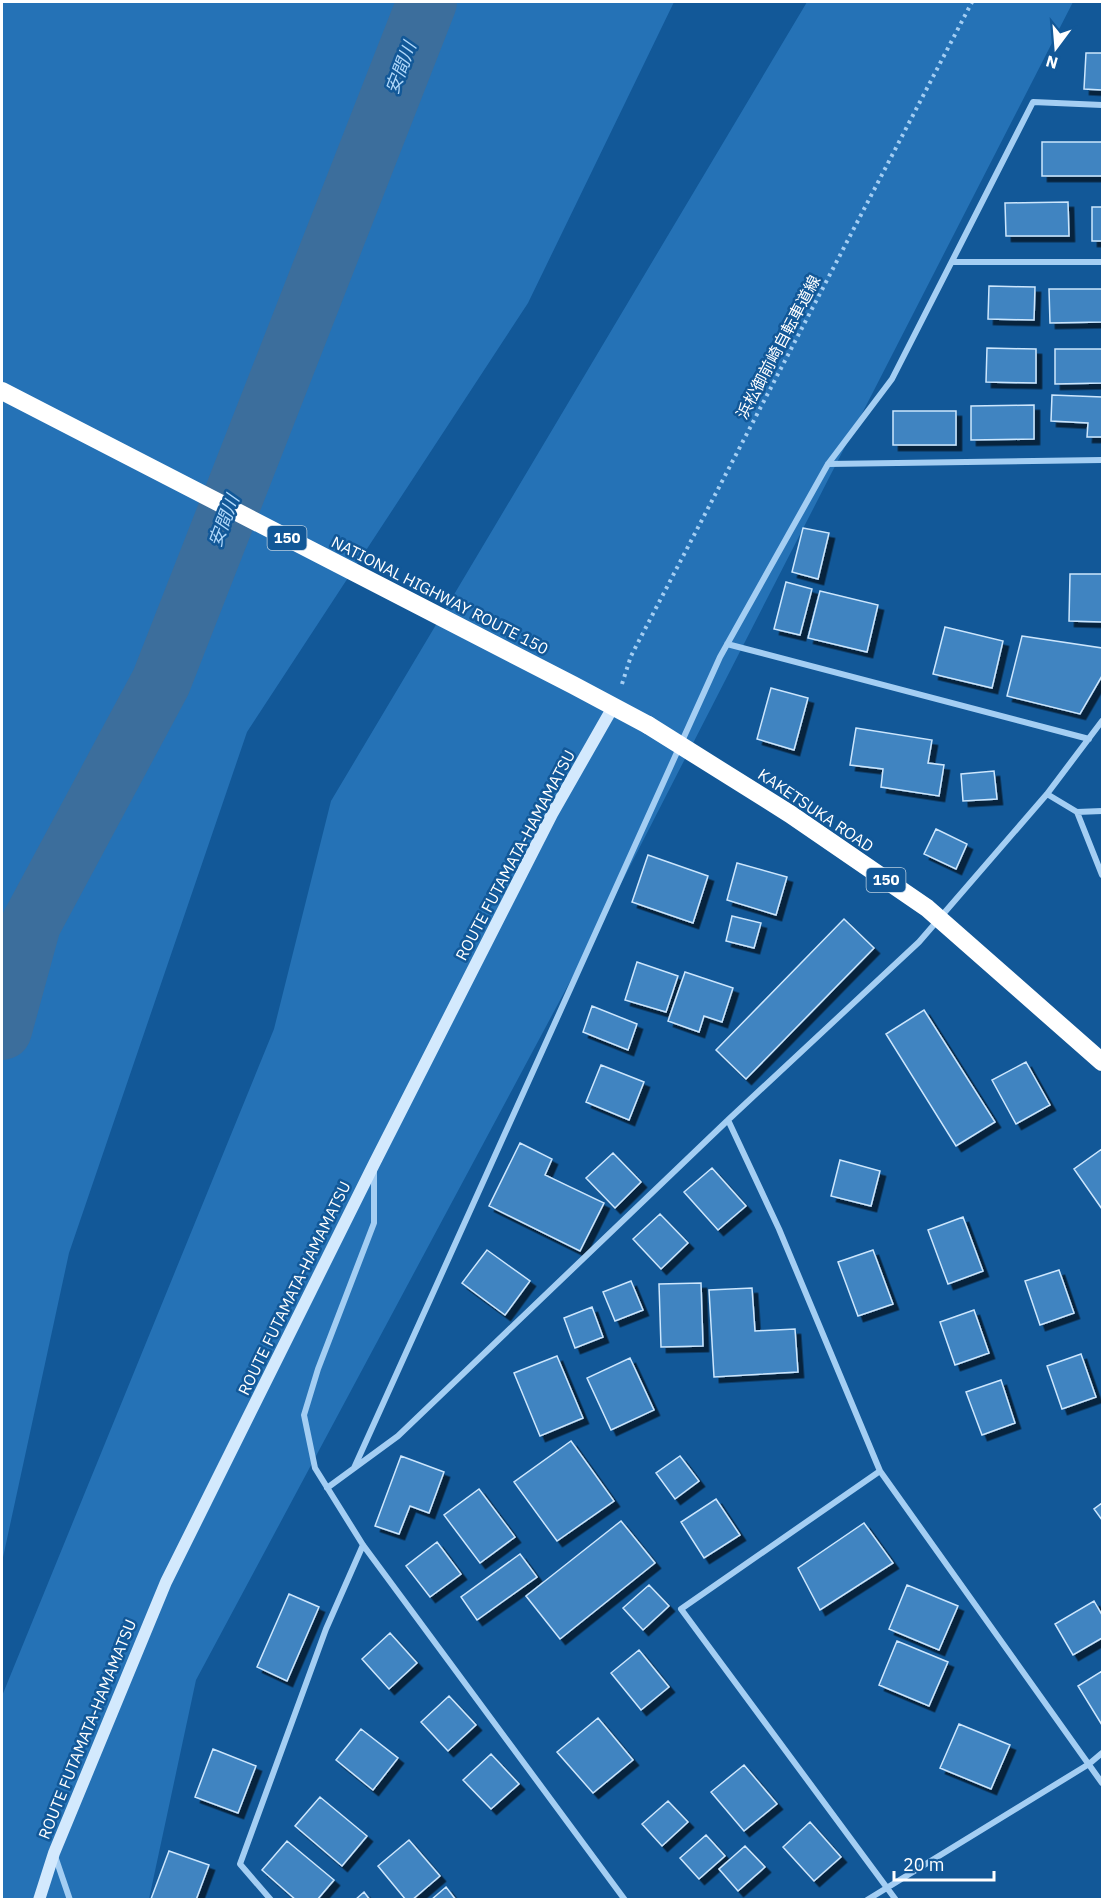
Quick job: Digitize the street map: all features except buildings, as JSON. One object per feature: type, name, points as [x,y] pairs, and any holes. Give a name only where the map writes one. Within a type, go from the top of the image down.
[{"type":"highway","name":"NATIONAL HIGHWAY ROUTE 150","points":[[2,391],[573,685]]},
{"type":"highway","name":"KAKETSUKA ROAD","points":[[573,685],[648,726],[790,814],[927,908],[1102,1062]]},
{"type":"main road","name":"ROUTE FUTAMATA-HAMAMATSU","points":[[39,1899],[54,1852],[166,1582],[374,1164],[552,814],[613,707]]},
{"type":"street","points":[[354,1468],[647,816],[727,644],[828,464],[892,379],[1033,102],[1102,105]]},
{"type":"street","points":[[952,262],[1102,262]]},
{"type":"street","points":[[828,464],[1102,460]]},
{"type":"street","points":[[727,644],[1089,739]]},
{"type":"street","points":[[327,1488],[398,1436],[728,1120],[919,942],[1047,794],[1102,721]]},
{"type":"street","points":[[1047,794],[1077,812],[1102,811]]},
{"type":"street","points":[[1077,812],[1102,875]]},
{"type":"street","points":[[728,1120],[779,1229],[880,1472],[1102,1783]]},
{"type":"street","points":[[374,1164],[374,1223],[318,1369],[304,1415],[315,1468],[363,1545],[625,1899]]},
{"type":"street","points":[[880,1472],[681,1609],[896,1899]]},
{"type":"street","points":[[271,1899],[240,1864],[326,1629],[363,1545]]},
{"type":"street","points":[[867,1899],[1089,1764],[1102,1753]]},
{"type":"street","points":[[54,1852],[70,1899]]},
{"type":"path","name":"浜松御前崎自転車道線","points":[[613,707],[631,656],[972,2]]},
{"type":"shaded area","points":[[2,2],[674,2],[528,303],[247,732],[69,1253],[2,1562]]},
{"type":"shaded area","points":[[807,2],[1073,2],[588,948],[196,1680],[149,1899],[2,1900],[2,1696],[274,1029],[331,801]]},
{"type":"waterway","name":"安間川","points":[[2,1030],[31,924],[161,682],[427,2]]}]
